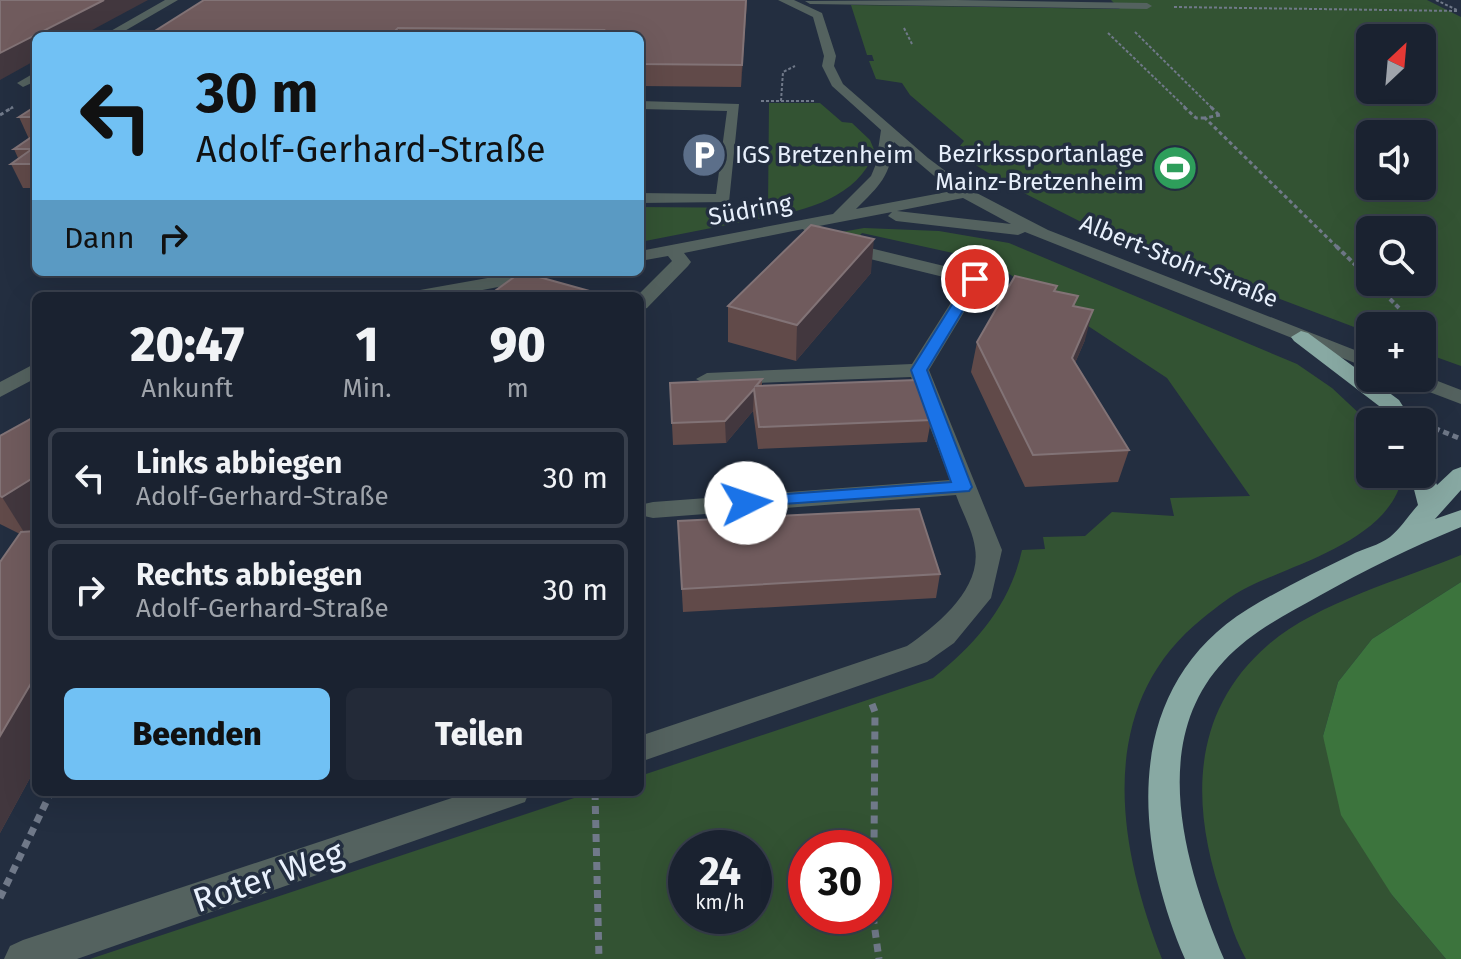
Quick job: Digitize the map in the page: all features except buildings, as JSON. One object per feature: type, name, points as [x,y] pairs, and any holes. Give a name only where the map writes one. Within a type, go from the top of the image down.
[{"type":"highway","points":[[1301,337],[1393,408]]},
{"type":"highway","points":[[1399,541],[1461,475]]},
{"type":"highway","points":[[1426,488],[1431,507]]},
{"type":"highway","points":[[1205,959],[1181,894],[1168,844],[1163,799],[1164,769],[1177,708],[1191,682],[1233,635],[1292,598],[1399,541],[1461,518]]},
{"type":"street","points":[[115,32],[173,0]]},
{"type":"street","points":[[783,0],[797,3],[811,0],[1147,6]]},
{"type":"street","name":"Albert-Stohr-Straße","points":[[797,3],[818,15],[830,56],[828,66],[838,86],[965,193],[1042,234],[1356,358]]},
{"type":"street","points":[[23,83],[32,78]]},
{"type":"street","points":[[644,105],[734,107],[723,199],[644,198]]},
{"type":"street","name":"Südring","points":[[836,220],[878,178],[884,164],[888,130]]},
{"type":"street","name":"Südring","points":[[644,255],[965,193]]},
{"type":"street","name":"Südring","points":[[869,214],[946,220],[1042,234]]},
{"type":"street","points":[[808,225],[827,243],[975,279],[919,370]]},
{"type":"street","name":"Südring","points":[[644,300],[682,262],[673,250]]},
{"type":"street","points":[[440,292],[521,276]]},
{"type":"street","points":[[0,373],[32,369]]},
{"type":"street","points":[[707,379],[919,370]]},
{"type":"street","points":[[644,748],[917,654],[944,635],[965,613],[981,591],[989,550],[919,370]]},
{"type":"street","points":[[0,391],[32,371]]},
{"type":"street","points":[[1436,388],[1461,397]]},
{"type":"street","points":[[653,510],[962,487]]},
{"type":"street","name":"Roter Weg","points":[[23,959],[501,796]]},
{"type":"path","points":[[1436,0],[1460,12]]},
{"type":"path","points":[[1101,26],[1196,118],[1220,115],[1109,6]]},
{"type":"path","points":[[1147,6],[1460,12]]},
{"type":"path","points":[[781,101],[783,72],[795,66]]},
{"type":"path","points":[[1205,118],[1356,266]]},
{"type":"path","points":[[1387,296],[1399,308]]},
{"type":"path","points":[[1436,430],[1461,439]]},
{"type":"path","points":[[859,674],[875,712],[874,830]]},
{"type":"path","points":[[0,898],[49,796]]},
{"type":"path","points":[[595,796],[599,959]]},
{"type":"path","points":[[876,934],[879,959]]},
{"type":"green space","name":"Bezirkssportanlage Mainz-Bretzenheim","points":[[1111,0],[1427,0],[1461,17],[1461,366],[1436,357],[1436,312],[1356,312],[1356,328],[1095,229],[1006,184],[955,152],[964,141],[910,95],[902,83],[876,79],[869,61],[874,61],[872,55],[867,55],[851,5],[1120,9]]},
{"type":"green space","points":[[769,103],[820,103],[842,122],[852,123],[870,140],[875,152],[865,171],[834,197],[794,212],[644,241],[644,207],[768,208]]},
{"type":"green space","points":[[864,228],[939,231],[1009,243],[1297,364],[1332,388],[1356,410],[1356,488],[1398,488],[1381,516],[1363,532],[1224,601],[1168,653],[1144,692],[1130,734],[1125,778],[1126,824],[1146,915],[1162,959],[90,959],[580,796],[644,796],[644,775],[933,678],[989,622],[1009,588],[1022,550],[1045,549],[1043,537],[1085,536],[1112,512],[1174,516],[1170,498],[1250,496],[1167,378],[988,260],[966,269],[955,266],[962,255],[862,233],[853,243],[836,233]]},
{"type":"green space","points":[[1461,555],[1461,582],[1372,639],[1338,682],[1323,736],[1392,895],[1446,959],[1246,959],[1213,868],[1202,799],[1210,732],[1223,701],[1242,672],[1287,630],[1334,605]]},
{"type":"green space","points":[[1461,582],[1461,959],[1446,959],[1392,895],[1341,815],[1323,736],[1338,682],[1372,639]]},
{"type":"place","name":"IGS Bretzenheim","points":[[704,155]]},
{"type":"place","name":"Bezirkssportanlage Mainz-Bretzenheim","points":[[1175,168]]},
{"type":"route","points":[[746,503],[962,487],[919,370],[975,279]]}]
